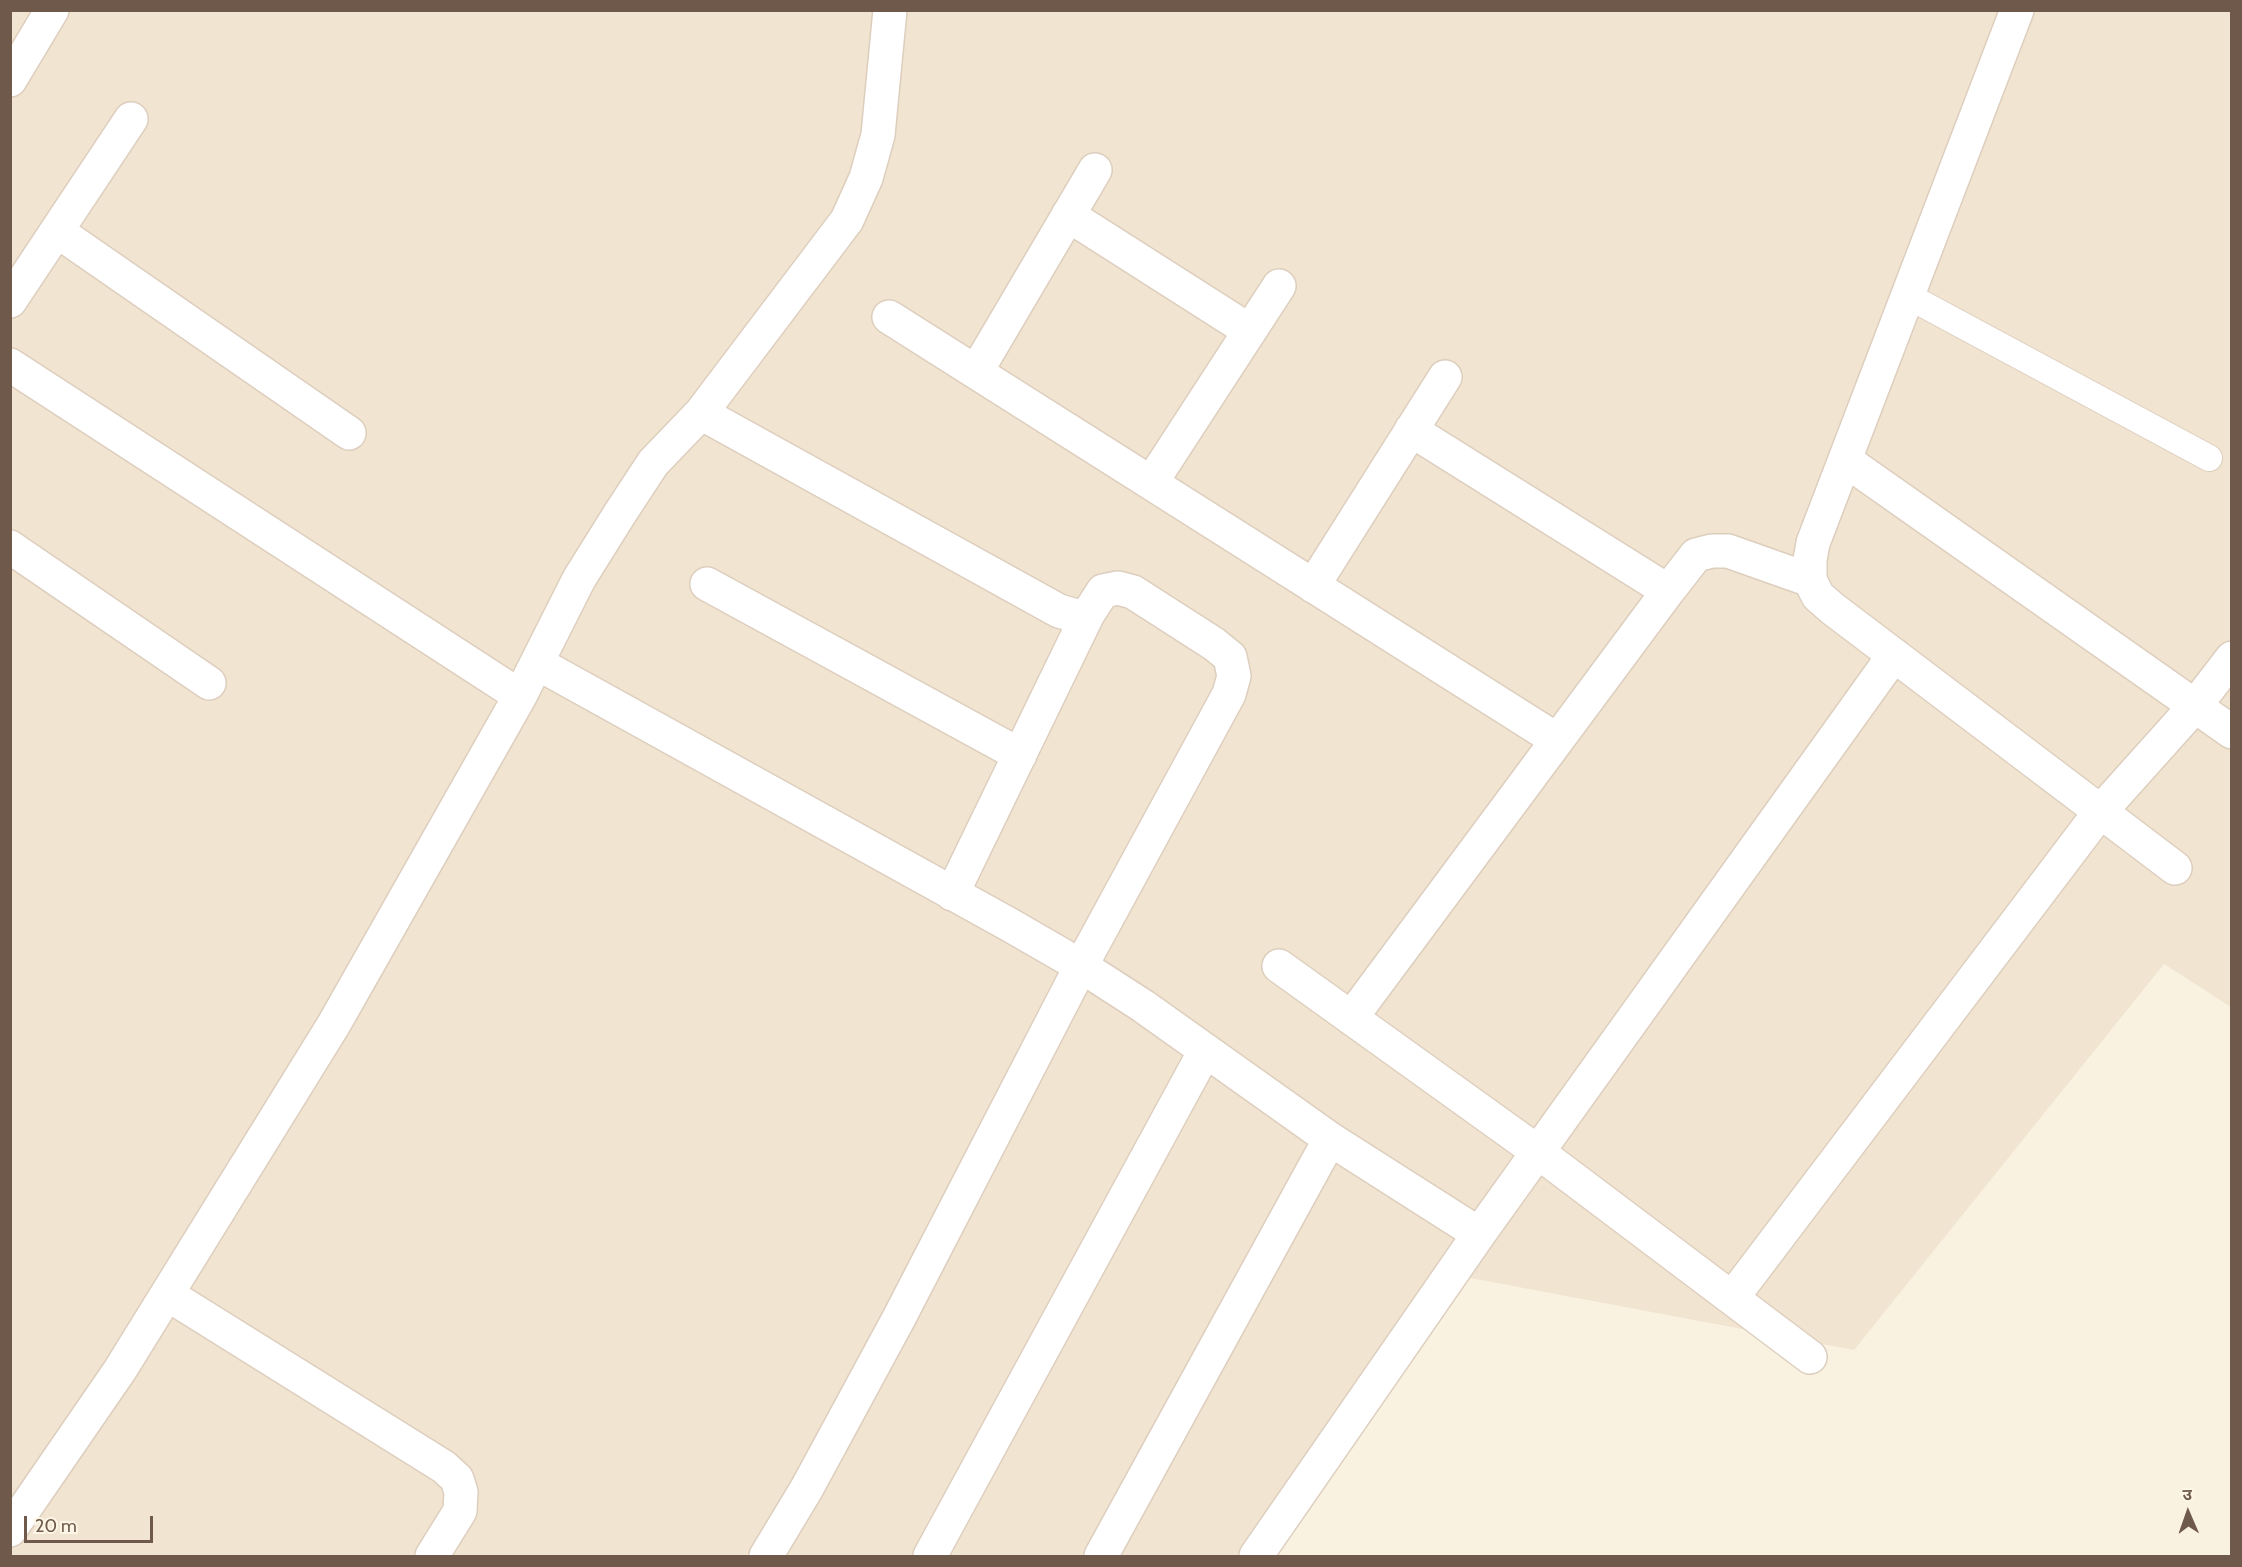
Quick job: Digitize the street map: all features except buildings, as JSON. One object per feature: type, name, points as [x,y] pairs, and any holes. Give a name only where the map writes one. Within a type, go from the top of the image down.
[{"type":"street","points":[[13,70],[52,10]]},
{"type":"street","points":[[10,1530],[120,1370],[334,1024],[520,696],[579,579],[619,515],[653,464],[701,412],[847,220],[866,178],[878,135],[890,10]]},
{"type":"street","points":[[2018,10],[1814,543],[1810,560],[1810,580],[1818,596],[2175,868]]},
{"type":"street","points":[[10,301],[131,119]]},
{"type":"street","points":[[976,372],[1095,170]]},
{"type":"street","points":[[1068,215],[1250,331]]},
{"type":"street","points":[[57,231],[349,433]]},
{"type":"street","points":[[1151,483],[1279,286]]},
{"type":"street","points":[[889,318],[1557,740]]},
{"type":"street","points":[[10,365],[520,696]]},
{"type":"street","points":[[1313,586],[1445,376]]},
{"type":"street","points":[[701,412],[1059,610],[1077,616],[1088,614]]},
{"type":"street","points":[[1411,430],[1668,591]]},
{"type":"street","points":[[1845,460],[2232,732]]},
{"type":"street","points":[[10,547],[209,683]]},
{"type":"street","points":[[1352,1018],[1696,555],[1712,551],[1728,551],[1810,580]]},
{"type":"street","points":[[707,584],[1020,755]]},
{"type":"street","points":[[766,1557],[807,1488],[899,1318],[1081,966],[1229,694],[1234,676],[1230,657],[1133,591],[1118,588],[1103,591],[1088,614],[952,894]]},
{"type":"street","points":[[1256,1557],[1479,1234],[1894,655]]},
{"type":"street","points":[[1732,1298],[2100,812],[2195,706],[2232,658]]},
{"type":"street","points":[[537,663],[1081,966],[1143,1006],[1330,1139],[1479,1234]]},
{"type":"street","points":[[1278,966],[1538,1152],[1810,1357]]},
{"type":"street","points":[[930,1557],[1205,1051]]},
{"type":"street","points":[[1101,1557],[1330,1139]]},
{"type":"street","points":[[167,1294],[444,1467],[457,1479],[461,1492],[460,1511],[432,1557]]},
{"type":"lane","points":[[1908,296],[2209,458]]},
{"type":"shaded area","points":[[11,11],[2231,11],[2231,1007],[2164,964],[1854,1350],[1433,1271],[1250,1556],[11,1556]]}]
